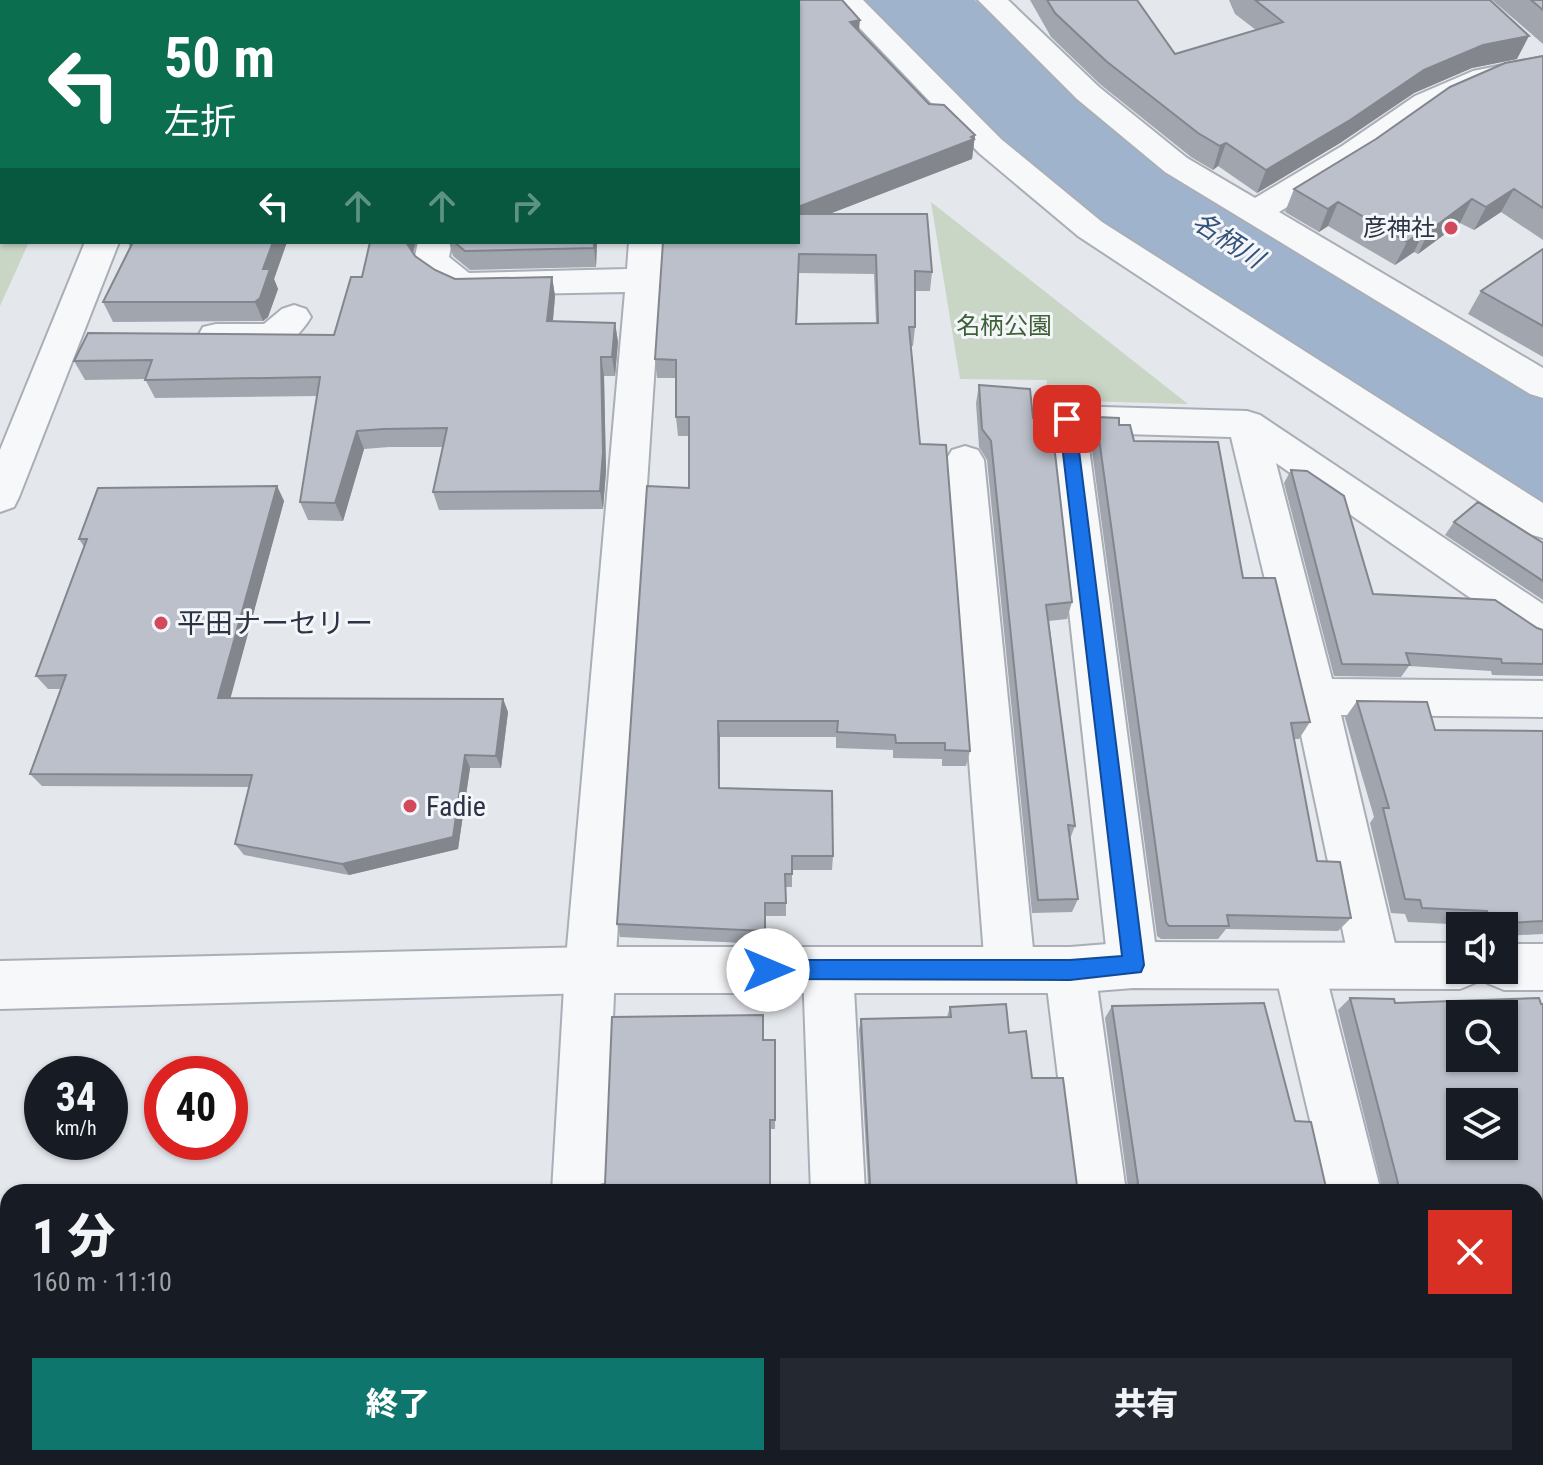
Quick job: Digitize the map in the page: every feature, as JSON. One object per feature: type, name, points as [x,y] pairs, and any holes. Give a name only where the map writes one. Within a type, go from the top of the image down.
[{"type":"street","points":[[847,0],[990,146],[1090,229],[1543,523]]},
{"type":"street","points":[[992,0],[1088,93],[1176,165],[1543,385]]},
{"type":"street","points":[[1256,212],[1353,153],[1426,102],[1535,54]]},
{"type":"street","points":[[0,497],[82,337],[102,244]]},
{"type":"street","points":[[435,244],[431,261],[461,284],[645,261],[590,970],[579,1184]]},
{"type":"street","points":[[177,336],[273,336],[294,317]]},
{"type":"street","points":[[1133,965],[1067,419],[1247,424],[1543,626]]},
{"type":"street","points":[[1247,424],[1315,697],[1375,965]]},
{"type":"street","points":[[965,460],[1010,969]]},
{"type":"street","points":[[1315,697],[1543,699]]},
{"type":"street","points":[[0,985],[590,970],[1446,966]]},
{"type":"street","points":[[1299,968],[1352,1184]]},
{"type":"street","points":[[828,970],[838,1184]]},
{"type":"street","points":[[1070,970],[1098,1184]]},
{"type":"green space","name":"名柄公園","points":[[931,202],[1188,404],[1045,400],[1047,380],[960,379]]},
{"type":"green space","points":[[0,244],[28,244],[0,306]]},
{"type":"water","name":"名柄川","points":[[861,0],[975,0],[1089,104],[1543,396],[1543,512],[1104,228],[1037,177]]},
{"type":"building","points":[[800,0],[842,0],[860,20],[850,22],[929,104],[944,105],[975,135],[971,137],[974,139],[800,206]]},
{"type":"building","points":[[1047,0],[1137,0],[1175,54],[1283,22],[1255,0],[1490,0],[1529,36],[1483,45],[1424,70],[1350,120],[1266,170],[1226,143],[1220,146],[1198,133],[1106,61],[1055,13]]},
{"type":"building","points":[[1531,0],[1543,0],[1543,10]]},
{"type":"building","points":[[1543,56],[1543,208],[1514,189],[1486,207],[1472,199],[1429,231],[1425,229],[1407,242],[1338,202],[1328,209],[1294,189],[1376,139],[1450,87],[1505,63]]},
{"type":"building","points":[[800,214],[927,214],[932,272],[915,271],[915,327],[909,327],[920,444],[946,445],[970,751],[945,750],[945,743],[896,743],[895,735],[837,732],[838,721],[718,721],[719,788],[832,791],[833,856],[792,856],[792,874],[785,874],[786,903],[765,903],[765,931],[617,924],[647,486],[689,488],[689,417],[676,417],[676,360],[655,359],[663,244],[800,244]],"holes":[[[799,254],[876,255],[878,323],[796,324]]]},
{"type":"building","points":[[132,244],[272,244],[263,269],[270,269],[260,298],[255,302],[103,302]]},
{"type":"building","points":[[370,244],[407,244],[415,256],[455,279],[552,277],[547,321],[615,323],[612,357],[601,357],[603,452],[600,491],[433,492],[447,428],[383,429],[357,431],[335,503],[300,502],[320,377],[145,380],[152,360],[74,361],[88,333],[334,335],[351,277],[362,277]]},
{"type":"building","points":[[456,244],[594,244],[594,248],[465,251]]},
{"type":"building","points":[[1543,249],[1543,326],[1481,291]]},
{"type":"building","points":[[979,385],[1030,389],[1033,418],[1051,418],[1072,602],[1046,605],[1075,826],[1068,825],[1078,899],[1038,900],[991,441],[982,429]]},
{"type":"building","points":[[1096,417],[1119,418],[1119,425],[1130,425],[1134,441],[1218,442],[1243,578],[1275,578],[1310,722],[1291,723],[1317,861],[1340,862],[1351,918],[1227,915],[1229,926],[1169,926],[1166,922]]},
{"type":"building","points":[[1291,470],[1307,471],[1344,496],[1373,594],[1495,600],[1543,630],[1543,664],[1406,653],[1410,665],[1342,664]]},
{"type":"building","points":[[277,486],[218,698],[503,699],[496,756],[465,755],[453,837],[342,864],[235,844],[252,775],[30,774],[66,675],[36,676],[87,539],[79,539],[98,488]]},
{"type":"building","points":[[1478,502],[1543,543],[1543,581],[1454,522]]},
{"type":"building","points":[[1357,701],[1427,702],[1435,730],[1543,731],[1543,921],[1518,922],[1518,912],[1422,908],[1420,900],[1405,899],[1383,808],[1389,808]]},
{"type":"building","points":[[1350,998],[1394,999],[1395,1003],[1446,1001],[1446,1072],[1518,1072],[1518,1000],[1481,1000],[1539,998],[1543,1004],[1543,1184],[1397,1184]]},
{"type":"building","points":[[1264,1003],[1295,1121],[1311,1122],[1325,1184],[1137,1184],[1112,1006]]},
{"type":"building","points":[[1006,1004],[1009,1033],[1026,1031],[1032,1078],[1063,1078],[1077,1184],[870,1184],[861,1019],[951,1017],[950,1007]]},
{"type":"building","points":[[763,1015],[763,1040],[775,1040],[775,1120],[770,1120],[770,1184],[605,1184],[612,1017]]},
{"type":"place","name":"彦神社","points":[[1451,228]]},
{"type":"place","name":"平田ナーセリー","points":[[161,623]]},
{"type":"place","name":"Fadie","points":[[410,806]]},
{"type":"route","points":[[768,970],[1070,970],[1133,965],[1067,419]]}]
